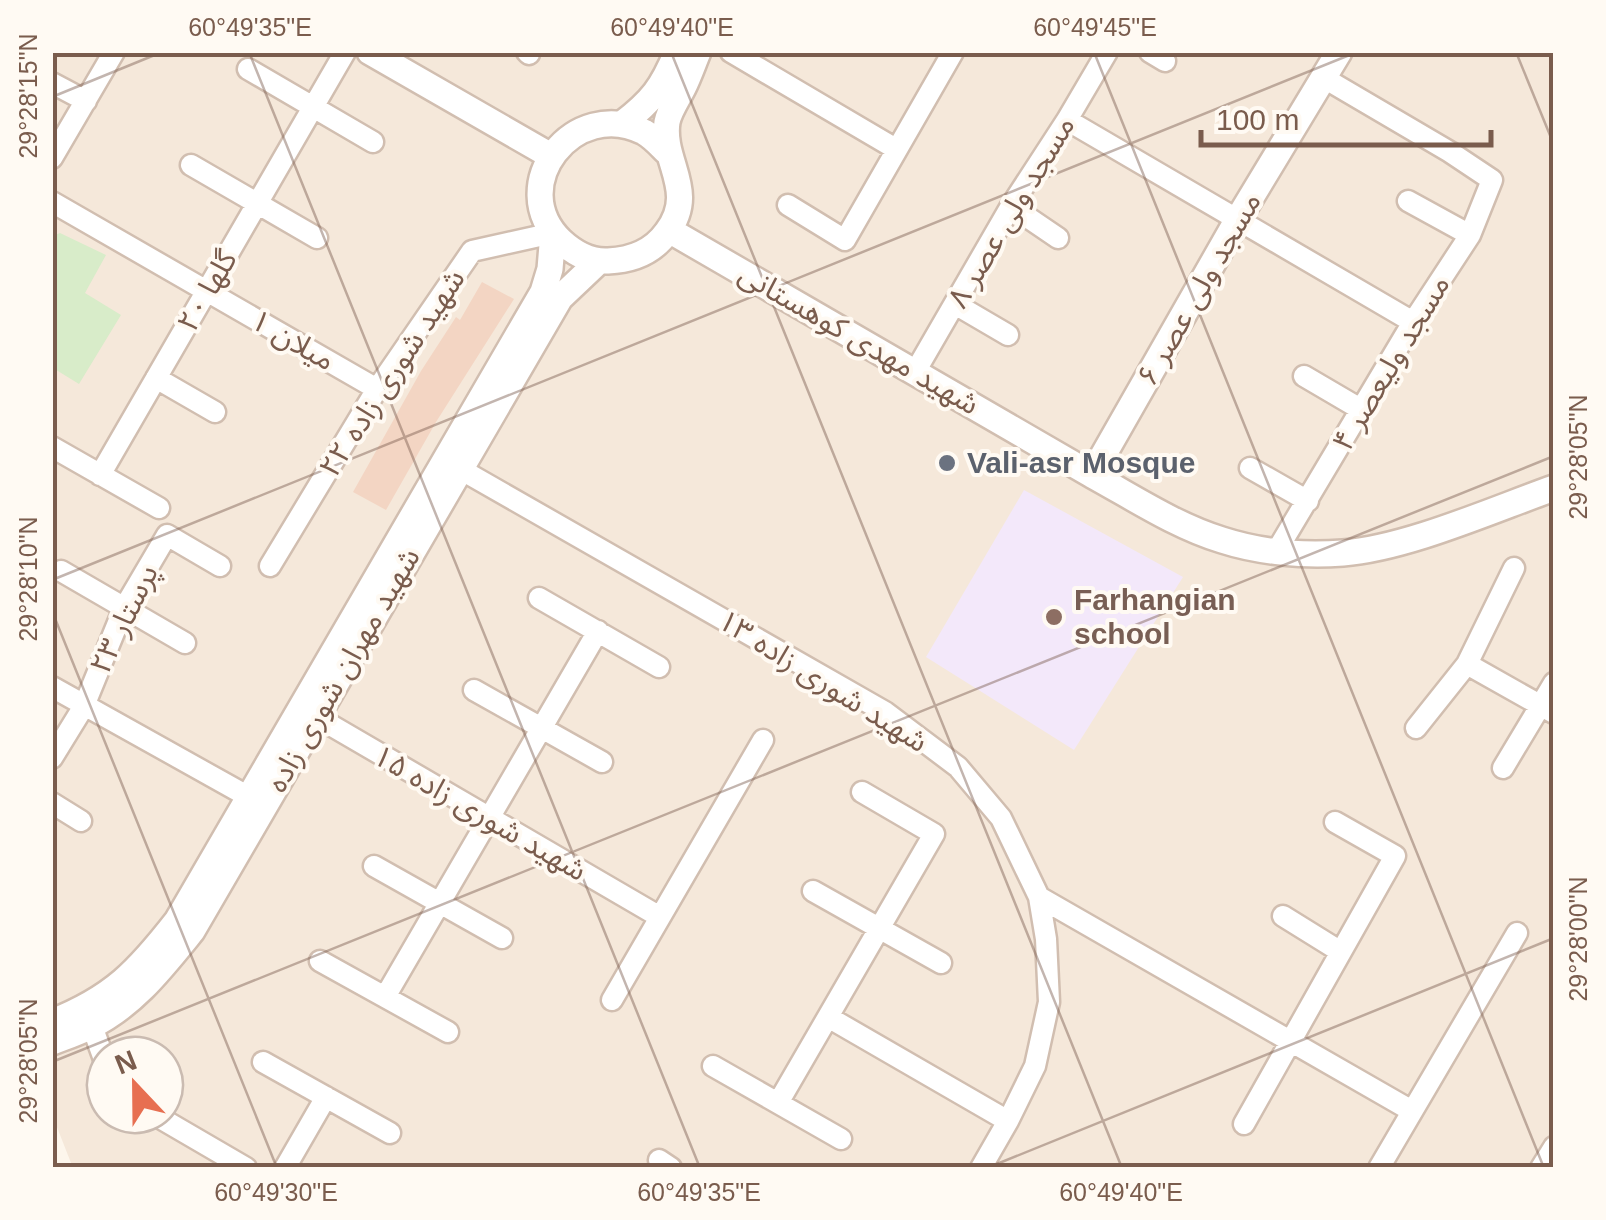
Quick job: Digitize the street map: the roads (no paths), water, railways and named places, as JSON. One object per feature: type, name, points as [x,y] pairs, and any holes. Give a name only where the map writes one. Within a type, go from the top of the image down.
[{"type":"street","points":[[52,158],[114,52]]},
{"type":"street","name":"گلها ۲۰","points":[[100,474],[345,52]]},
{"type":"street","points":[[370,52],[550,156]]},
{"type":"street","points":[[622,124],[648,104],[668,75],[676,52]]},
{"type":"street","points":[[667,152],[667,120],[698,52]]},
{"type":"street","points":[[731,52],[896,149]]},
{"type":"street","name":"مسجد ولی عصر ۸","points":[[915,372],[1106,52]]},
{"type":"street","name":"مسجد ولی عصر ۶","points":[[1092,475],[1238,218],[1339,52]]},
{"type":"street","points":[[788,205],[845,240],[945,55]]},
{"type":"street","points":[[248,69],[373,142]]},
{"type":"street","name":"مسجد ولیعصر ۴","points":[[1276,552],[1413,322],[1470,235],[1492,180],[1324,78]]},
{"type":"street","points":[[52,82],[86,101]]},
{"type":"street","points":[[1067,120],[1413,322]]},
{"type":"street","points":[[594,124],[622,124],[647,133],[667,152],[678,177],[679,204],[670,230],[651,250],[626,260],[598,262],[573,252],[553,233],[542,208],[541,181],[550,156],[570,136],[594,124]]},
{"type":"street","points":[[192,165],[317,238]]},
{"type":"street","points":[[1408,201],[1470,235]]},
{"type":"street","name":"میلان ۱","points":[[52,202],[377,389]]},
{"type":"street","points":[[1011,206],[1058,238]]},
{"type":"street","name":"شهید مهدی کوهستانی","points":[[670,230],[1161,514],[1221,540],[1276,552],[1344,553],[1398,542],[1554,488]]},
{"type":"street","name":"شهید شوری زاده ۲۲","points":[[270,566],[377,389],[472,251],[553,233]]},
{"type":"street","name":"شهید مهران شوری زاده","points":[[52,1042],[92,1026],[132,998],[192,931],[308,712],[452,465],[543,292],[550,269],[553,233]]},
{"type":"street","name":"شهید مهران شوری زاده","points":[[452,465],[560,298],[598,262]]},
{"type":"street","points":[[955,304],[1008,335]]},
{"type":"street","points":[[1304,376],[1362,410]]},
{"type":"street","points":[[156,378],[216,412]]},
{"type":"street","points":[[52,447],[159,508]]},
{"type":"street","name":"شهید شوری زاده ۱۳","points":[[452,465],[885,712],[958,767],[1001,818],[1039,898],[1046,939],[1049,1002],[1035,1066],[982,1168]]},
{"type":"street","points":[[1250,468],[1308,502]]},
{"type":"street","name":"پرستار ۲۳","points":[[52,758],[84,706],[124,608],[167,535],[220,566]]},
{"type":"street","points":[[1416,728],[1467,664],[1514,568]]},
{"type":"street","points":[[60,571],[185,643]]},
{"type":"street","points":[[540,598],[659,667]]},
{"type":"street","points":[[385,997],[598,631]]},
{"type":"street","points":[[1467,664],[1547,709]]},
{"type":"street","points":[[1503,768],[1547,709],[1554,683]]},
{"type":"street","points":[[52,687],[249,797]]},
{"type":"street","points":[[474,690],[602,762]]},
{"type":"street","name":"شهید مهران شوری زاده","points":[[52,1022],[84,1010],[121,985],[149,956],[177,921],[249,797],[308,712]]},
{"type":"street","name":"شهید شوری زاده ۱۵","points":[[308,712],[660,917]]},
{"type":"street","points":[[612,1000],[763,740]]},
{"type":"street","points":[[778,1103],[934,834],[862,792]]},
{"type":"street","points":[[52,803],[81,821]]},
{"type":"street","points":[[1244,1124],[1395,856],[1335,822]]},
{"type":"street","points":[[374,866],[502,938]]},
{"type":"street","points":[[813,891],[941,963]]},
{"type":"street","points":[[1039,898],[1412,1111]]},
{"type":"street","points":[[1283,916],[1341,952]]},
{"type":"street","points":[[1380,1168],[1516,933]]},
{"type":"street","points":[[320,961],[448,1032]]},
{"type":"street","points":[[828,1017],[1008,1121]]},
{"type":"street","points":[[92,1026],[95,1035]]},
{"type":"street","points":[[263,1062],[390,1133]]},
{"type":"street","points":[[713,1066],[841,1139]]},
{"type":"street","points":[[286,1168],[326,1098]]},
{"type":"street","points":[[185,1132],[246,1168]]},
{"type":"street","points":[[1541,1168],[1554,1146]]},
{"type":"place","name":"Vali-asr Mosque","points":[[947,463]]},
{"type":"place","name":"Farhangian school","points":[[1054,617]]}]
